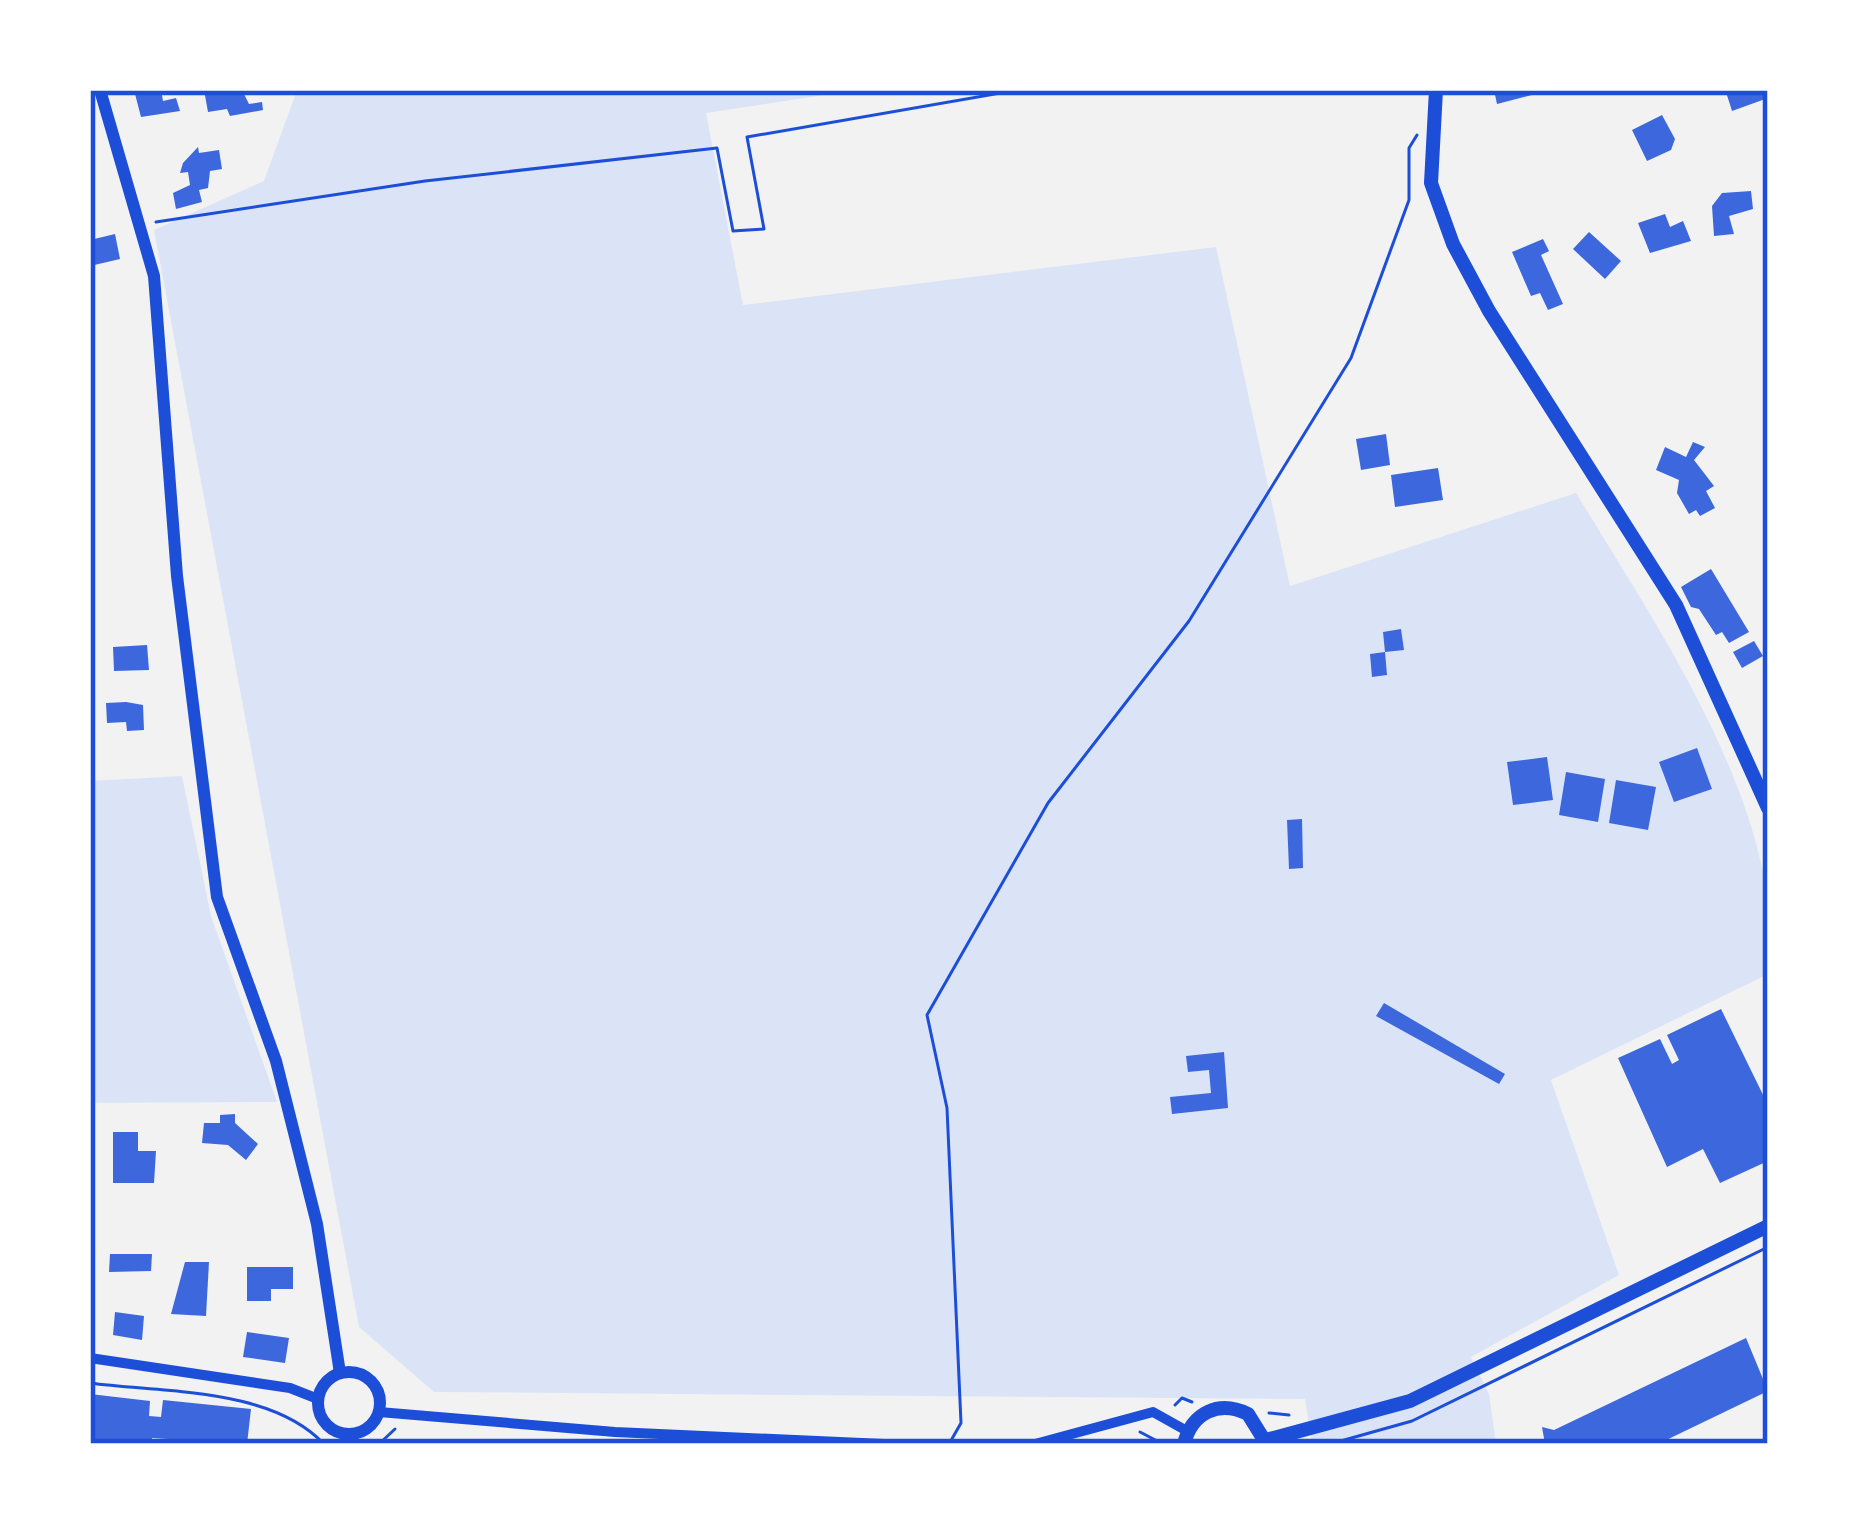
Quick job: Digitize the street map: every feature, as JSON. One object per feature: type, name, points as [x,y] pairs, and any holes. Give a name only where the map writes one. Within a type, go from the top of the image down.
[{"type":"main road","points":[[1436,90],[1431,183],[1453,244],[1489,311],[1676,605],[1766,798]]},
{"type":"main road","points":[[1185,1438],[1213,1408],[1235,1408],[1249,1414],[1266,1442],[1410,1401],[1768,1226]]},
{"type":"street","points":[[100,90],[142,224],[159,317],[177,576],[217,897],[277,1060],[317,1224],[340,1373]]},
{"type":"street","points":[[90,1358],[290,1388],[318,1399],[329,1427],[350,1439],[365,1430],[379,1412],[374,1384],[359,1373],[340,1373],[326,1383],[318,1399]]},
{"type":"street","points":[[379,1412],[614,1432],[884,1444]]},
{"type":"street","points":[[1035,1444],[1153,1412],[1185,1438]]},
{"type":"path","points":[[970,90],[970,98]]},
{"type":"path","points":[[142,224],[425,181],[717,148],[733,231],[764,229],[746,137],[1018,90]]},
{"type":"path","points":[[949,1444],[962,1423],[948,1130],[927,1015],[1048,803],[1190,621],[1351,358],[1408,200],[1408,148],[1434,108]]},
{"type":"path","points":[[90,1383],[253,1405],[292,1418],[324,1444]]},
{"type":"path","points":[[1167,1420],[1177,1401],[1199,1400]]},
{"type":"path","points":[[1256,1405],[1270,1414],[1292,1415]]},
{"type":"shaded area","points":[[297,90],[858,90],[706,113],[743,305],[1216,247],[1290,586],[1576,493],[1692,688],[1740,793],[1768,900],[1768,974],[1551,1080],[1619,1275],[1471,1357],[1489,1394],[1496,1444],[1312,1444],[1305,1399],[434,1392],[359,1327],[154,230],[264,181]]},
{"type":"shaded area","points":[[182,776],[211,916],[277,1102],[90,1103],[90,781]]},
{"type":"building","points":[[134,90],[161,90],[163,101],[176,98],[180,111],[141,117]]},
{"type":"building","points":[[204,90],[242,90],[249,104],[262,102],[263,110],[230,116],[227,109],[208,112]]},
{"type":"building","points":[[1494,90],[1535,90],[1536,94],[1497,104]]},
{"type":"building","points":[[1768,90],[1768,98],[1732,111],[1726,92]]},
{"type":"building","points":[[1662,115],[1675,139],[1671,150],[1647,161],[1632,130]]},
{"type":"building","points":[[198,147],[199,153],[219,150],[222,169],[210,171],[208,188],[199,190],[202,202],[176,209],[173,193],[190,185],[188,172],[180,173],[183,163]]},
{"type":"building","points":[[1751,191],[1753,209],[1729,216],[1734,234],[1714,236],[1712,206],[1722,193]]},
{"type":"building","points":[[1665,214],[1670,227],[1683,221],[1691,241],[1650,253],[1638,223]]},
{"type":"building","points":[[1589,232],[1621,261],[1605,279],[1573,249]]},
{"type":"building","points":[[115,234],[120,259],[90,266],[90,240]]},
{"type":"building","points":[[1543,239],[1549,251],[1541,255],[1563,304],[1548,310],[1540,293],[1531,296],[1512,252]]},
{"type":"building","points":[[1386,434],[1390,465],[1361,470],[1356,439]]},
{"type":"building","points":[[1693,442],[1705,447],[1694,460],[1714,486],[1706,491],[1715,508],[1700,516],[1696,510],[1689,514],[1677,493],[1679,480],[1656,470],[1665,447],[1686,457]]},
{"type":"building","points":[[1438,468],[1443,500],[1395,507],[1391,475]]},
{"type":"building","points":[[1711,569],[1749,632],[1729,643],[1722,632],[1716,635],[1699,609],[1691,607],[1681,587]]},
{"type":"building","points":[[1401,629],[1404,650],[1385,652],[1383,632]]},
{"type":"building","points":[[1754,641],[1763,656],[1742,668],[1733,652]]},
{"type":"building","points":[[147,645],[149,670],[114,671],[113,647]]},
{"type":"building","points":[[1385,652],[1387,675],[1372,677],[1370,654]]},
{"type":"building","points":[[106,703],[143,705],[144,730],[127,731],[126,722],[107,723]]},
{"type":"building","points":[[1697,748],[1712,789],[1674,802],[1659,762]]},
{"type":"building","points":[[1547,757],[1553,800],[1513,805],[1507,762]]},
{"type":"building","points":[[1566,772],[1605,779],[1598,822],[1559,815]]},
{"type":"building","points":[[1616,780],[1656,787],[1648,830],[1609,823]]},
{"type":"building","points":[[1302,819],[1303,868],[1289,869],[1287,820]]},
{"type":"building","points":[[1384,1003],[1505,1074],[1499,1084],[1376,1016]]},
{"type":"building","points":[[1721,1009],[1768,1105],[1768,1161],[1720,1183],[1703,1149],[1667,1167],[1618,1058],[1660,1039],[1672,1064],[1679,1060],[1667,1035]]},
{"type":"building","points":[[1224,1052],[1228,1108],[1172,1114],[1170,1097],[1211,1093],[1209,1070],[1188,1072],[1186,1056]]},
{"type":"building","points":[[235,1114],[235,1123],[258,1144],[246,1160],[228,1145],[202,1143],[204,1123],[220,1123],[220,1115]]},
{"type":"building","points":[[113,1132],[138,1132],[138,1151],[156,1151],[154,1183],[113,1183]]},
{"type":"building","points":[[110,1254],[152,1254],[151,1271],[109,1272]]},
{"type":"building","points":[[185,1262],[209,1262],[206,1316],[171,1314]]},
{"type":"building","points":[[247,1267],[293,1267],[293,1289],[271,1289],[271,1301],[247,1301]]},
{"type":"building","points":[[115,1312],[144,1316],[142,1340],[113,1335]]},
{"type":"building","points":[[247,1332],[289,1338],[285,1363],[243,1357]]},
{"type":"building","points":[[1746,1338],[1768,1391],[1658,1444],[1545,1444],[1542,1427],[1554,1430]]},
{"type":"building","points":[[90,1394],[150,1401],[149,1416],[161,1417],[163,1400],[251,1409],[247,1444],[152,1438],[152,1444],[90,1444]]}]
